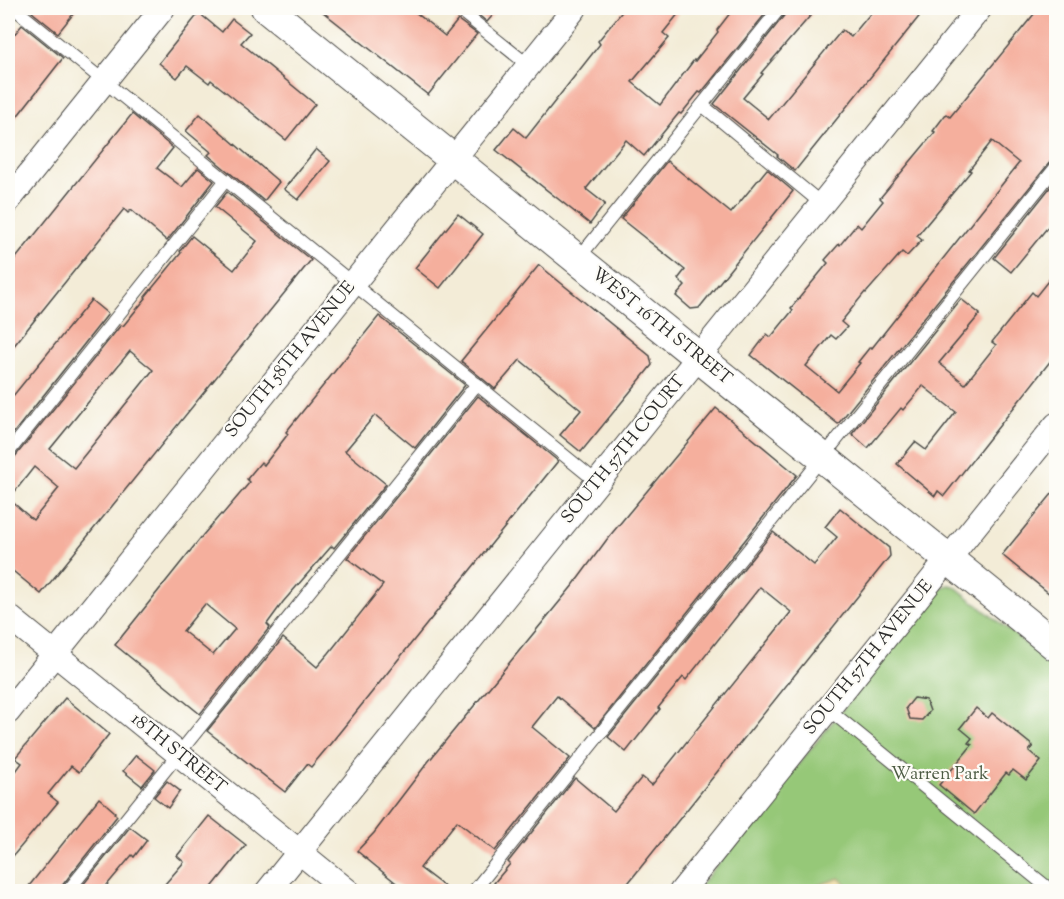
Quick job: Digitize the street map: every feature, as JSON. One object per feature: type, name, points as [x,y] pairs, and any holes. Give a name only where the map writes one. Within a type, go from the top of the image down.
[{"type":"street","points":[[8,201],[163,8]]},
{"type":"street","name":"WEST 16TH STREET","points":[[266,8],[1056,646]]},
{"type":"street","name":"SOUTH 58TH AVENUE","points":[[8,711],[575,8]]},
{"type":"street","name":"SOUTH 57TH COURT","points":[[267,891],[980,8]]},
{"type":"street","name":"SOUTH 57TH AVENUE","points":[[681,891],[1056,425]]},
{"type":"street","name":"18TH STREET","points":[[8,616],[350,891]]},
{"type":"lane","points":[[15,8],[597,482]]},
{"type":"lane","points":[[457,8],[528,65]]},
{"type":"lane","points":[[578,259],[780,8]]},
{"type":"lane","points":[[702,105],[822,204]]},
{"type":"lane","points":[[473,891],[1056,167]]},
{"type":"lane","points":[[8,453],[226,180]]},
{"type":"lane","points":[[68,891],[477,384]]},
{"type":"lane","points":[[828,709],[1053,891]]},
{"type":"green space","name":"Warren Park","points":[[948,585],[954,586],[1056,668],[1056,891],[695,892],[941,588]]},
{"type":"sand","points":[[839,878],[853,891],[804,891],[808,889]]},
{"type":"building","points":[[36,8],[78,8],[58,33],[32,12]]},
{"type":"building","points":[[318,8],[410,8],[445,36],[458,20],[477,34],[428,95]]},
{"type":"building","points":[[470,8],[499,8],[487,22]]},
{"type":"building","points":[[625,8],[683,8],[663,33],[669,38],[632,82],[660,105],[718,32],[717,30],[734,8],[770,8],[701,93],[699,92],[681,114],[679,113],[644,156],[626,140],[586,189],[605,204],[590,224],[496,150],[514,128],[526,138],[600,44],[598,41]]},
{"type":"building","points":[[788,8],[817,8],[761,73],[763,74],[743,98],[769,119],[842,30],[851,37],[875,8],[926,8],[795,171],[714,104]]},
{"type":"building","points":[[1039,8],[1056,8],[1056,159],[1050,162],[838,424],[751,355],[767,334],[771,337],[793,310],[791,308],[828,263],[825,260],[857,224],[861,228],[883,201],[880,198],[935,132],[933,131],[946,114],[950,117]],"holes":[[[992,141],[1019,163],[837,391],[806,366],[831,335],[836,339],[847,327],[841,322],[865,292],[902,252],[907,256],[922,240],[917,236],[971,171],[969,170]]]},
{"type":"building","points":[[199,13],[222,32],[232,19],[250,33],[241,43],[315,104],[286,140],[211,80],[209,83],[187,66],[177,78],[159,63]]},
{"type":"building","points":[[22,25],[63,58],[8,128],[8,42]]},
{"type":"building","points":[[132,114],[173,148],[157,168],[182,187],[198,168],[214,181],[167,241],[131,210],[128,213],[124,209],[8,353],[8,268]]},
{"type":"building","points":[[200,114],[279,182],[264,201],[208,155],[211,152],[186,131]]},
{"type":"building","points":[[316,149],[330,161],[298,200],[284,189]]},
{"type":"building","points":[[667,161],[731,213],[767,169],[793,191],[699,308],[691,309],[676,296],[685,286],[678,279],[685,270],[621,219]]},
{"type":"building","points":[[1056,180],[1056,217],[1011,272],[994,258]]},
{"type":"building","points":[[227,192],[311,260],[41,594],[8,567],[8,461],[14,458],[121,325],[123,326],[146,298],[192,236],[234,270],[257,241],[215,207]],"holes":[[[130,351],[153,370],[74,468],[50,449]],[[34,467],[59,488],[33,520],[9,499]]]},
{"type":"building","points":[[458,214],[483,234],[440,288],[415,268]]},
{"type":"building","points":[[539,265],[650,356],[652,365],[581,452],[560,435],[581,410],[520,360],[495,389],[461,361]]},
{"type":"building","points":[[1056,271],[1056,354],[944,496],[938,491],[935,496],[897,464],[915,442],[926,450],[956,412],[923,386],[903,410],[901,408],[868,448],[852,434],[961,299],[980,314],[939,363],[965,384],[996,345],[992,342],[1032,292],[1036,296]]},
{"type":"building","points":[[91,300],[108,314],[8,440],[8,402]]},
{"type":"building","points":[[379,316],[465,385],[415,448],[375,415],[345,451],[386,484],[334,548],[332,546],[330,548],[283,602],[267,624],[270,627],[200,714],[115,645],[203,535],[250,482],[247,479],[261,462],[264,465],[288,434],[286,432]],"holes":[[[205,604],[235,629],[213,655],[183,631]]]},
{"type":"building","points":[[478,396],[558,461],[331,743],[311,767],[307,764],[285,792],[207,731],[283,638],[317,667],[329,653],[383,585],[347,558]]},
{"type":"building","points":[[716,408],[797,475],[595,728],[557,696],[532,727],[570,758],[495,851],[457,821],[420,868],[450,891],[406,891],[357,851],[374,833],[428,762],[574,584],[608,538]]},
{"type":"building","points":[[1056,489],[1056,599],[1002,555]]},
{"type":"building","points":[[840,508],[889,548],[890,556],[629,882],[620,891],[504,891],[494,883],[575,778],[614,811],[642,777],[652,785],[791,612],[760,587],[686,680],[683,677],[626,752],[608,737],[773,532],[814,565],[837,537],[825,527]]},
{"type":"building","points":[[65,698],[109,734],[79,772],[71,766],[48,794],[58,802],[8,862],[8,782],[22,763],[15,758]]},
{"type":"building","points":[[914,698],[926,700],[930,711],[922,720],[910,719],[906,708]]},
{"type":"building","points":[[976,708],[988,718],[992,713],[1033,746],[1029,751],[1041,761],[1026,780],[1013,770],[1009,775],[1006,773],[974,814],[939,785],[972,745],[968,743],[972,738],[960,728]]},
{"type":"building","points":[[136,755],[155,770],[142,786],[123,771]]},
{"type":"building","points":[[167,781],[180,791],[168,808],[154,797]]},
{"type":"building","points":[[99,798],[117,816],[59,891],[25,891]]},
{"type":"building","points":[[209,816],[246,845],[209,891],[159,891],[184,862],[177,856]]},
{"type":"building","points":[[130,827],[147,840],[134,857],[132,855],[102,891],[78,891]]}]
